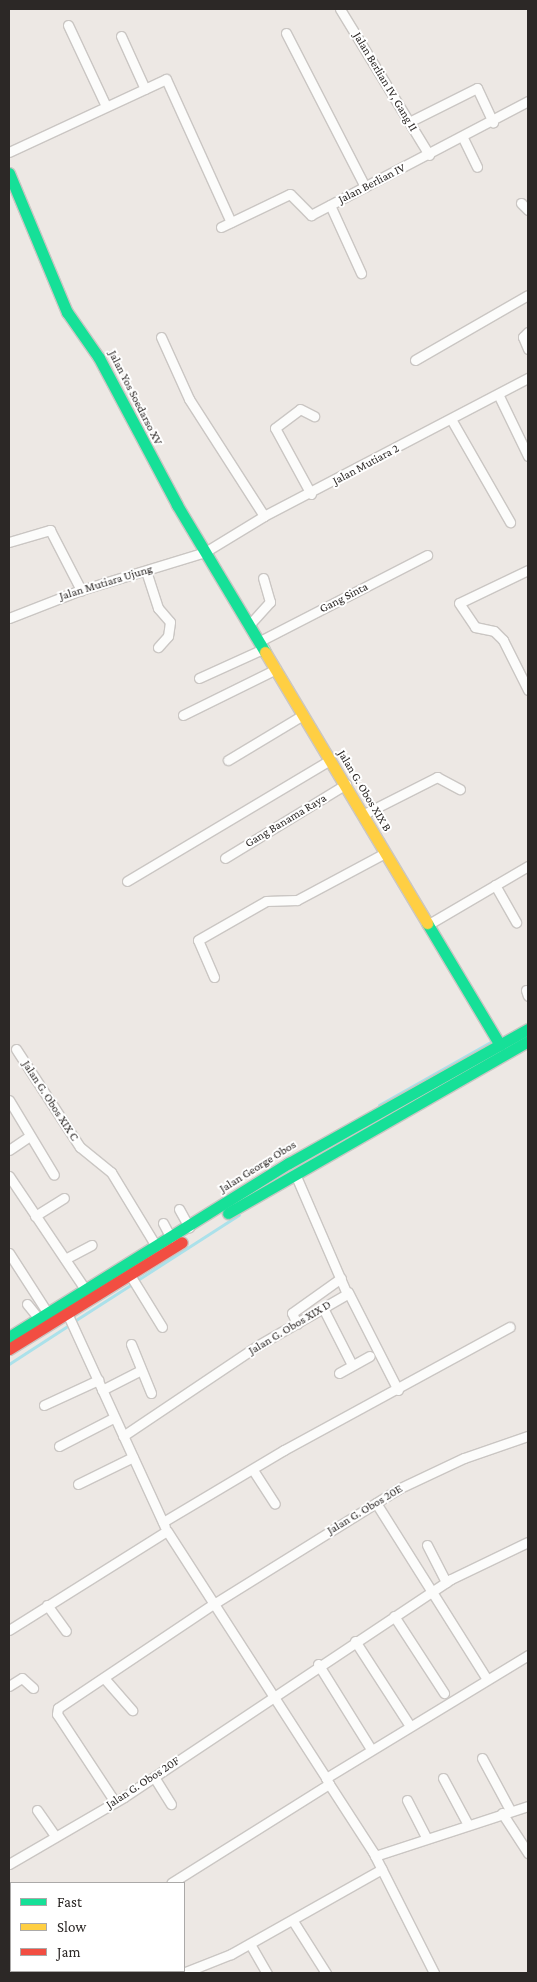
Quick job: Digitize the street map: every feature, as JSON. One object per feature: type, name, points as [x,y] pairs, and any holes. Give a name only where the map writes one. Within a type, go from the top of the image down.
[{"type":"main road","name":"Jalan Yos Soedarso XV","points":[[9,173],[67,312],[97,353],[134,431],[205,552]]},
{"type":"main road","name":"Jalan G. Obos XIX B","points":[[205,552],[364,814],[385,853],[500,1045]]},
{"type":"main road","name":"Jalan George Obos","points":[[9,1337],[189,1227],[289,1163],[528,1029]]},
{"type":"main road","name":"Jalan George Obos","points":[[9,1349],[295,1174],[528,1041]]},
{"type":"street","name":"Jalan Berlian IV, Gang II","points":[[340,9],[429,155]]},
{"type":"street","points":[[68,26],[106,106]]},
{"type":"street","points":[[286,33],[366,187]]},
{"type":"street","points":[[122,36],[145,90]]},
{"type":"street","points":[[9,152],[166,79],[231,222]]},
{"type":"street","points":[[409,122],[477,88],[493,123]]},
{"type":"street","name":"Jalan Berlian IV","points":[[222,227],[290,194],[309,216],[493,123],[528,101]]},
{"type":"street","points":[[464,138],[477,168]]},
{"type":"street","points":[[330,205],[361,273]]},
{"type":"street","points":[[415,360],[528,295]]},
{"type":"street","points":[[528,332],[523,339],[528,349]]},
{"type":"street","points":[[161,337],[190,399],[264,516]]},
{"type":"street","name":"Jalan Mutiara 2","points":[[205,552],[264,516],[311,494],[528,378]]},
{"type":"street","points":[[498,394],[528,456]]},
{"type":"street","points":[[311,494],[275,428],[300,409],[314,416]]},
{"type":"street","points":[[451,419],[510,522]]},
{"type":"street","points":[[9,542],[50,530],[80,590]]},
{"type":"street","name":"Jalan Mutiara Ujung","points":[[9,618],[80,590],[205,552]]},
{"type":"street","name":"Gang Sinta","points":[[199,678],[427,555]]},
{"type":"street","points":[[146,570],[158,608],[170,622],[168,636],[158,647]]},
{"type":"street","points":[[528,570],[459,603],[475,627],[494,631],[503,640],[528,690]]},
{"type":"street","points":[[250,624],[270,602],[263,578]]},
{"type":"street","points":[[183,715],[276,669]]},
{"type":"street","points":[[228,760],[303,715]]},
{"type":"street","points":[[127,881],[330,760]]},
{"type":"street","points":[[364,814],[437,777],[460,789]]},
{"type":"street","name":"Gang Banama Raya","points":[[226,858],[346,784]]},
{"type":"street","points":[[214,977],[198,940],[266,901],[297,900],[385,853]]},
{"type":"street","points":[[429,924],[528,866]]},
{"type":"street","points":[[495,885],[516,922]]},
{"type":"street","name":"Jalan G. Obos XIX C","points":[[16,1049],[80,1147],[111,1172],[156,1246]]},
{"type":"street","points":[[9,1100],[54,1175]]},
{"type":"street","points":[[9,1150],[30,1136]]},
{"type":"street","points":[[295,1174],[341,1278],[398,1390]]},
{"type":"street","points":[[9,1176],[85,1289]]},
{"type":"street","points":[[35,1216],[64,1198]]},
{"type":"street","points":[[178,1209],[189,1227]]},
{"type":"street","points":[[163,1223],[171,1238]]},
{"type":"street","points":[[65,1259],[91,1245]]},
{"type":"street","points":[[9,1253],[43,1316]]},
{"type":"street","points":[[130,1275],[162,1327]]},
{"type":"street","points":[[297,1324],[292,1313],[341,1278]]},
{"type":"street","name":"Jalan G. Obos XIX D","points":[[124,1436],[348,1292]]},
{"type":"street","points":[[27,1304],[43,1316]]},
{"type":"street","points":[[323,1308],[352,1365]]},
{"type":"street","points":[[67,1314],[98,1380],[113,1418],[124,1436],[165,1526],[212,1605],[375,1856],[434,1973]]},
{"type":"street","points":[[9,1630],[165,1526],[254,1470],[510,1327]]},
{"type":"street","points":[[131,1344],[151,1393]]},
{"type":"street","points":[[339,1373],[370,1356]]},
{"type":"street","points":[[102,1390],[141,1370]]},
{"type":"street","points":[[44,1406],[98,1380]]},
{"type":"street","points":[[60,1446],[113,1418]]},
{"type":"street","name":"Jalan G. Obos 20E","points":[[115,1802],[57,1714],[61,1706],[212,1605],[376,1503],[438,1469],[528,1436]]},
{"type":"street","points":[[78,1484],[133,1457]]},
{"type":"street","points":[[254,1470],[275,1504]]},
{"type":"street","points":[[376,1503],[429,1593],[486,1678]]},
{"type":"street","name":"Jalan G. Obos 20F","points":[[9,1864],[154,1777],[318,1664],[446,1582],[528,1542]]},
{"type":"street","points":[[427,1546],[446,1582]]},
{"type":"street","points":[[47,1605],[66,1631]]},
{"type":"street","points":[[394,1616],[444,1693]]},
{"type":"street","points":[[355,1640],[410,1726]]},
{"type":"street","points":[[173,1882],[328,1781],[371,1749],[486,1678],[528,1655]]},
{"type":"street","points":[[318,1664],[371,1749]]},
{"type":"street","points":[[9,1686],[22,1678],[33,1688]]},
{"type":"street","points":[[104,1678],[132,1710]]},
{"type":"street","points":[[482,1758],[528,1853]]},
{"type":"street","points":[[154,1777],[171,1804]]},
{"type":"street","points":[[443,1778],[467,1823]]},
{"type":"street","points":[[407,1800],[426,1837]]},
{"type":"street","points":[[375,1856],[467,1823],[528,1806]]},
{"type":"street","points":[[37,1810],[56,1836]]},
{"type":"street","points":[[183,1973],[250,1944],[382,1869]]},
{"type":"street","points":[[293,1921],[326,1973]]},
{"type":"street","points":[[250,1944],[266,1973]]},
{"type":"waterway","points":[[379,1105],[491,1042]]},
{"type":"waterway","points":[[136,1281],[239,1215]]},
{"type":"waterway","points":[[76,1320],[132,1284]]},
{"type":"waterway","points":[[9,1364],[66,1327]]},
{"type":"traffic: fast","points":[[9,173],[67,312],[99,358],[177,505],[265,652]]},
{"type":"traffic: fast","points":[[427,923],[500,1045]]},
{"type":"traffic: fast","points":[[9,1337],[289,1163],[528,1029]]},
{"type":"traffic: fast","points":[[228,1213],[528,1041]]},
{"type":"traffic: slow","points":[[265,652],[427,923]]},
{"type":"traffic: jam","points":[[9,1349],[182,1242]]}]
